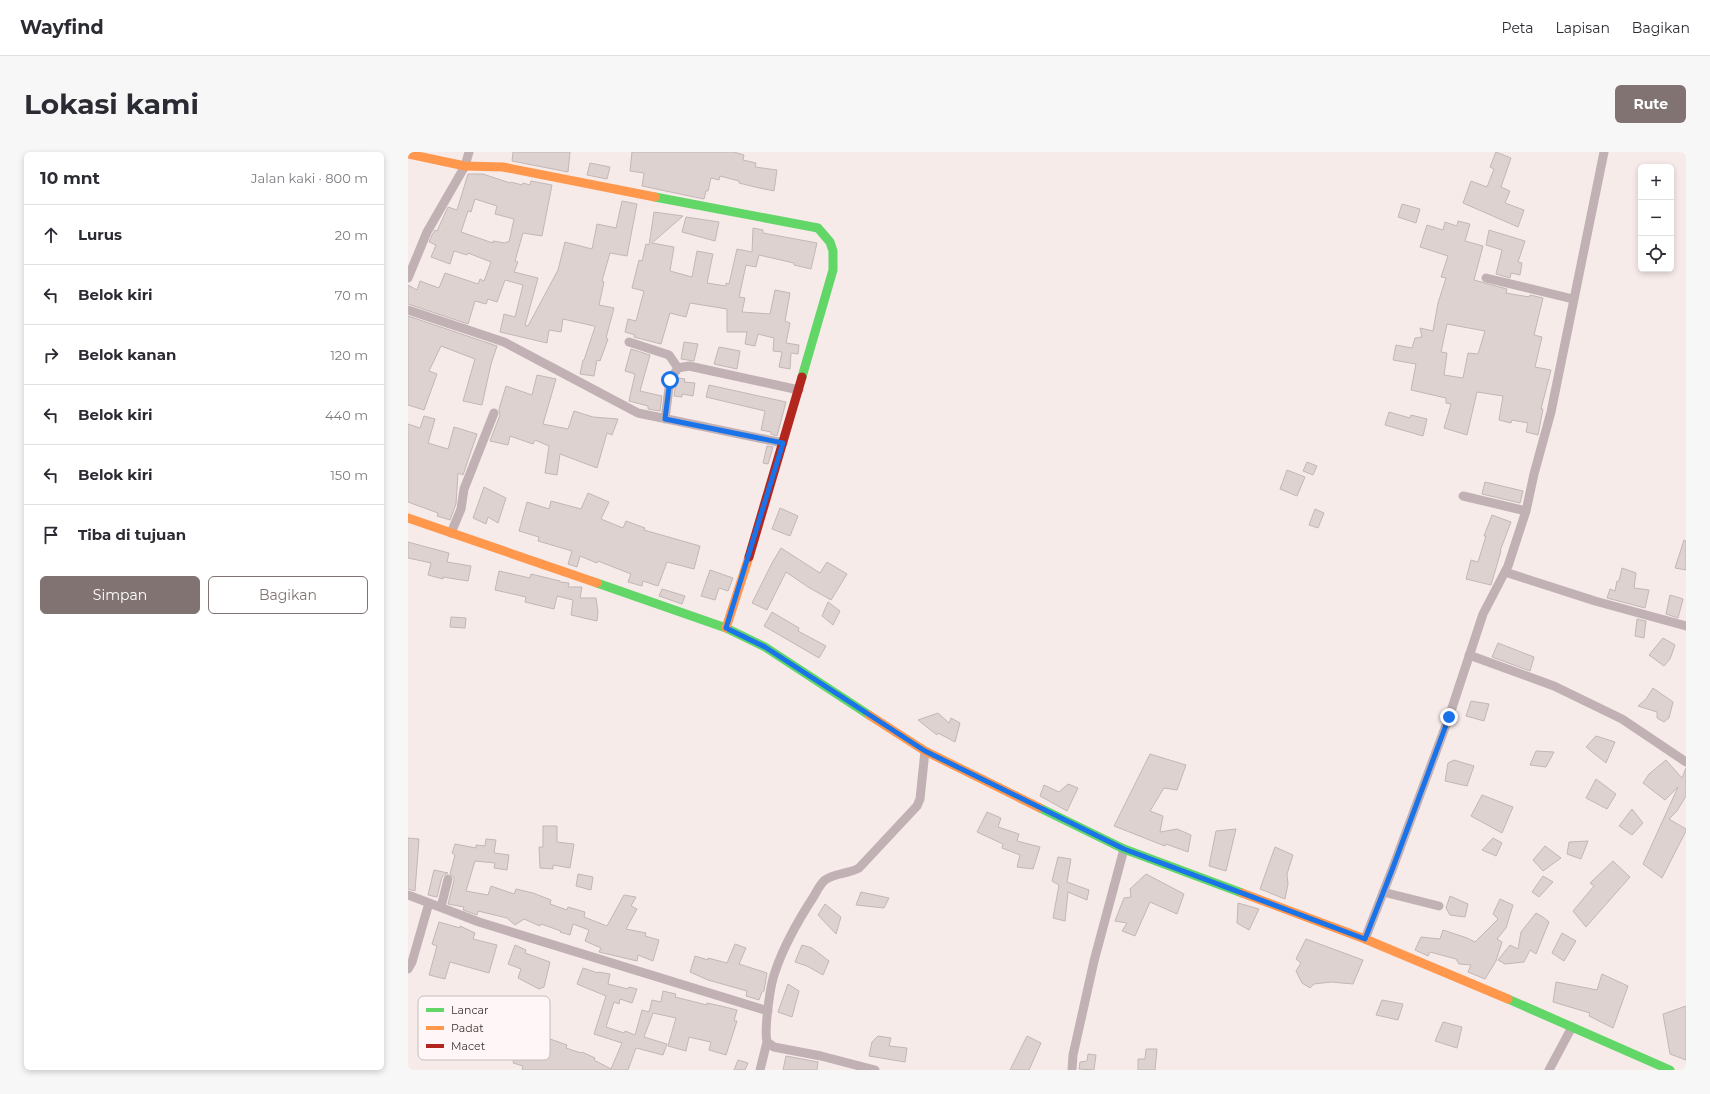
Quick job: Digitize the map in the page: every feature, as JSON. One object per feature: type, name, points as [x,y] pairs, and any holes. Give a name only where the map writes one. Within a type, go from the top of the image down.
[{"type":"main road","points":[[408,154],[465,166],[503,167],[620,189],[818,228],[828,236],[832,243],[833,270],[799,390],[726,628]]},
{"type":"main road","points":[[408,518],[726,628],[765,647],[925,751],[1124,849],[1365,939],[1443,971],[1670,1070]]},
{"type":"street","points":[[408,278],[428,232],[465,166],[469,152]]},
{"type":"street","points":[[1365,939],[1449,717],[1483,614],[1505,572],[1526,511],[1534,474],[1551,412],[1604,152]]},
{"type":"street","points":[[1486,278],[1573,299]]},
{"type":"street","points":[[408,310],[504,342],[638,413],[783,443]]},
{"type":"street","points":[[630,342],[667,354],[672,358],[678,368]]},
{"type":"street","points":[[665,419],[670,380],[678,368],[689,366],[799,390]]},
{"type":"street","points":[[451,533],[461,509],[464,489],[494,413]]},
{"type":"street","points":[[1463,496],[1526,511]]},
{"type":"street","points":[[1505,572],[1595,601],[1686,626]]},
{"type":"street","points":[[1469,655],[1554,686],[1622,719],[1686,762]]},
{"type":"street","points":[[760,1070],[767,1042],[765,1035],[774,973],[800,917],[824,881],[830,877],[853,872],[859,868],[917,806],[920,799],[925,751]]},
{"type":"street","points":[[1072,1070],[1073,1056],[1094,961],[1124,849]]},
{"type":"street","points":[[441,908],[448,879]]},
{"type":"street","points":[[1383,892],[1439,906]]},
{"type":"street","points":[[408,895],[479,922],[768,1011]]},
{"type":"street","points":[[408,969],[412,962],[429,903]]},
{"type":"street","points":[[1549,1070],[1572,1027]]},
{"type":"street","points":[[767,1042],[774,1047],[822,1056],[872,1070]]},
{"type":"building","points":[[513,152],[570,152],[568,172],[512,161]]},
{"type":"building","points":[[632,152],[734,152],[744,155],[743,160],[756,163],[755,167],[777,170],[774,191],[739,183],[739,181],[720,176],[719,180],[711,178],[708,191],[706,191],[704,199],[642,186],[644,173],[630,171]]},
{"type":"building","points":[[1496,152],[1511,158],[1501,187],[1510,191],[1505,203],[1524,210],[1518,227],[1463,203],[1471,181],[1487,187],[1494,169],[1490,167]]},
{"type":"building","points":[[590,163],[610,167],[607,179],[587,175]]},
{"type":"building","points":[[468,174],[483,174],[510,183],[522,185],[523,183],[530,185],[531,181],[552,185],[542,236],[523,233],[515,261],[518,262],[514,272],[538,278],[525,325],[528,326],[558,270],[565,242],[592,249],[597,224],[616,228],[622,201],[637,204],[627,256],[610,253],[602,281],[604,282],[599,305],[614,308],[606,338],[608,339],[600,361],[597,360],[594,376],[580,374],[583,360],[595,327],[594,326],[563,319],[561,332],[549,330],[547,343],[500,332],[504,314],[515,317],[523,285],[505,280],[497,302],[488,299],[486,304],[475,301],[468,324],[408,304],[408,285],[417,290],[420,281],[439,288],[445,273],[478,284],[480,279],[484,281],[491,262],[468,253],[467,255],[454,251],[450,264],[431,257],[436,245],[429,242],[432,235],[435,230],[437,231],[448,207],[457,210]],"holes":[[[475,199],[497,206],[495,214],[514,219],[509,242],[505,243],[493,241],[493,243],[461,232],[468,211],[471,212]]]},
{"type":"building","points":[[1402,204],[1420,209],[1416,223],[1398,217]]},
{"type":"building","points":[[654,212],[683,216],[652,243],[674,247],[670,271],[692,277],[697,251],[713,254],[707,283],[726,286],[726,283],[729,284],[737,249],[752,252],[753,228],[763,230],[763,233],[817,243],[811,269],[794,265],[794,263],[759,255],[756,267],[746,265],[739,297],[745,298],[742,312],[770,314],[775,290],[790,293],[785,321],[790,323],[786,343],[799,345],[798,354],[791,353],[790,369],[779,367],[782,352],[773,351],[774,338],[758,334],[755,346],[745,344],[747,332],[727,332],[727,309],[690,303],[686,317],[670,313],[661,344],[634,337],[635,335],[625,332],[628,319],[636,321],[644,291],[632,288],[639,260],[642,261],[646,244],[649,245]]},
{"type":"building","points":[[686,217],[719,222],[715,241],[682,232]]},
{"type":"building","points":[[1458,221],[1470,224],[1465,241],[1483,246],[1474,280],[1507,289],[1506,293],[1529,297],[1530,295],[1543,298],[1534,335],[1542,337],[1535,367],[1551,370],[1541,409],[1543,409],[1538,435],[1526,432],[1528,423],[1512,420],[1511,423],[1499,420],[1503,396],[1477,392],[1467,435],[1444,428],[1451,404],[1446,403],[1446,398],[1411,390],[1416,364],[1393,360],[1396,345],[1412,348],[1415,338],[1422,337],[1420,328],[1433,331],[1438,303],[1446,278],[1441,277],[1448,256],[1420,247],[1427,225],[1443,230],[1445,222],[1457,226]],"holes":[[[1447,324],[1485,331],[1478,354],[1468,353],[1463,378],[1444,375],[1447,353],[1441,352]]]},
{"type":"building","points":[[1489,230],[1525,241],[1518,262],[1522,263],[1520,275],[1511,273],[1510,278],[1496,274],[1502,250],[1486,245]]},
{"type":"building","points":[[408,316],[497,346],[491,364],[482,405],[463,401],[475,359],[441,346],[429,371],[437,374],[424,410],[408,405]]},
{"type":"building","points":[[684,342],[698,344],[694,361],[681,359]]},
{"type":"building","points":[[719,347],[740,351],[737,369],[714,364]]},
{"type":"building","points":[[631,349],[650,355],[640,391],[662,396],[660,411],[648,409],[648,406],[629,401],[635,374],[625,371]]},
{"type":"building","points":[[537,375],[556,379],[543,424],[568,429],[574,411],[593,417],[618,419],[612,435],[607,433],[597,468],[560,454],[557,475],[545,473],[549,446],[535,440],[533,444],[510,436],[508,445],[490,441],[500,415],[499,409],[506,386],[532,395]]},
{"type":"building","points":[[679,378],[685,379],[684,382],[695,383],[693,396],[682,394],[682,397],[674,396],[676,382]]},
{"type":"building","points":[[709,385],[786,402],[777,436],[771,434],[771,432],[761,430],[765,411],[706,397]]},
{"type":"building","points":[[1389,412],[1410,418],[1411,415],[1427,419],[1423,436],[1385,425]]},
{"type":"building","points":[[424,416],[435,419],[428,443],[448,449],[454,427],[477,434],[463,475],[458,473],[456,504],[450,520],[437,516],[438,513],[408,502],[408,424],[420,428]]},
{"type":"building","points":[[767,446],[773,447],[768,464],[763,463]]},
{"type":"building","points":[[1307,462],[1317,466],[1313,475],[1303,471]]},
{"type":"building","points":[[1287,470],[1305,477],[1297,496],[1280,489]]},
{"type":"building","points":[[1485,482],[1523,491],[1520,503],[1482,494]]},
{"type":"building","points":[[484,487],[506,498],[498,523],[488,517],[486,524],[473,518]]},
{"type":"building","points":[[588,493],[609,502],[601,519],[623,528],[626,521],[645,528],[644,530],[700,546],[694,569],[667,562],[658,586],[643,581],[642,586],[628,582],[631,574],[598,561],[597,563],[580,556],[577,567],[568,564],[572,551],[538,541],[539,537],[519,531],[527,502],[549,509],[551,501],[581,509]]},
{"type":"building","points":[[780,508],[798,516],[790,536],[772,529]]},
{"type":"building","points":[[1315,509],[1324,513],[1318,528],[1309,525]]},
{"type":"building","points":[[1492,515],[1511,522],[1500,551],[1491,585],[1466,579],[1471,560],[1478,562],[1486,536],[1484,536]]},
{"type":"building","points":[[1684,540],[1686,541],[1686,570],[1675,568]]},
{"type":"building","points":[[408,542],[449,553],[447,562],[471,566],[468,581],[443,577],[443,579],[428,575],[431,563],[408,558]]},
{"type":"building","points":[[781,548],[820,573],[827,562],[847,574],[831,600],[786,572],[767,610],[752,603]]},
{"type":"building","points":[[1622,568],[1636,573],[1634,588],[1649,590],[1645,608],[1607,598],[1610,589],[1615,591]]},
{"type":"building","points":[[710,570],[733,578],[728,591],[719,588],[715,600],[701,596]]},
{"type":"building","points":[[499,571],[530,578],[531,574],[569,583],[568,587],[582,587],[580,598],[596,598],[598,612],[597,621],[571,615],[573,600],[557,596],[554,609],[525,602],[526,597],[495,590]]},
{"type":"building","points":[[662,589],[685,596],[682,604],[659,596]]},
{"type":"building","points":[[1670,595],[1683,599],[1678,618],[1666,614]]},
{"type":"building","points":[[828,602],[840,611],[833,625],[822,616]]},
{"type":"building","points":[[772,612],[799,628],[798,631],[826,646],[819,658],[764,626]]},
{"type":"building","points":[[451,617],[466,618],[465,628],[450,627]]},
{"type":"building","points":[[1637,619],[1646,621],[1644,638],[1635,636]]},
{"type":"building","points":[[1663,638],[1675,645],[1670,659],[1664,666],[1649,655]]},
{"type":"building","points":[[1498,643],[1534,657],[1530,671],[1492,657]]},
{"type":"building","points":[[1653,688],[1673,702],[1669,718],[1664,722],[1657,718],[1657,712],[1638,706],[1646,699]]},
{"type":"building","points":[[1471,701],[1489,704],[1484,721],[1466,716]]},
{"type":"building","points":[[938,713],[949,723],[951,718],[960,723],[955,742],[938,733],[937,735],[918,720]]},
{"type":"building","points":[[1596,736],[1615,742],[1606,763],[1586,747]]},
{"type":"building","points":[[1536,751],[1554,752],[1546,767],[1530,765]]},
{"type":"building","points":[[1150,754],[1186,765],[1177,790],[1164,788],[1150,811],[1163,816],[1160,832],[1177,829],[1191,835],[1188,852],[1166,844],[1165,846],[1114,826]]},
{"type":"building","points":[[1454,760],[1474,766],[1467,786],[1445,781],[1448,763]]},
{"type":"building","points":[[1666,760],[1682,778],[1686,768],[1686,796],[1677,811],[1669,819],[1686,829],[1686,831],[1662,878],[1643,864],[1678,787],[1665,800],[1643,783],[1649,774]]},
{"type":"building","points":[[1596,779],[1616,794],[1607,809],[1586,798]]},
{"type":"building","points":[[1068,784],[1078,788],[1067,811],[1040,796],[1044,785],[1059,792]]},
{"type":"building","points":[[1482,795],[1513,807],[1502,833],[1471,816]]},
{"type":"building","points":[[1632,809],[1643,823],[1632,835],[1619,826]]},
{"type":"building","points":[[987,812],[1001,818],[998,827],[1019,834],[1017,841],[1040,847],[1033,869],[1017,867],[1020,855],[1002,848],[1003,844],[977,832]]},
{"type":"building","points":[[543,826],[557,826],[557,842],[574,844],[570,868],[553,865],[553,869],[540,868],[539,847],[543,847]]},
{"type":"building","points":[[1236,829],[1226,871],[1209,866],[1216,831]]},
{"type":"building","points":[[408,838],[419,839],[415,891],[408,889]]},
{"type":"building","points":[[1493,838],[1502,843],[1496,856],[1482,850]]},
{"type":"building","points":[[486,839],[496,840],[494,853],[509,855],[507,870],[494,868],[495,863],[475,861],[466,891],[488,895],[491,886],[514,894],[516,889],[533,893],[551,900],[550,904],[567,910],[568,907],[585,912],[584,917],[607,926],[624,895],[636,897],[631,906],[637,909],[626,929],[646,933],[645,936],[659,940],[653,961],[638,955],[637,961],[599,952],[601,948],[585,941],[589,930],[573,924],[570,935],[541,924],[540,926],[524,919],[515,925],[507,918],[478,911],[477,915],[463,910],[464,907],[448,904],[454,880],[454,877],[450,874],[455,855],[452,853],[455,844],[476,848],[476,845],[485,846]]},
{"type":"building","points":[[1588,841],[1581,859],[1567,854],[1569,842]]},
{"type":"building","points":[[1545,846],[1561,858],[1543,871],[1533,860]]},
{"type":"building","points":[[1275,847],[1293,855],[1287,874],[1288,884],[1285,899],[1260,889]]},
{"type":"building","points":[[1058,857],[1071,859],[1067,882],[1089,890],[1087,900],[1068,892],[1065,921],[1053,918],[1059,885],[1052,881]]},
{"type":"building","points":[[1613,861],[1630,877],[1586,927],[1573,911],[1594,886],[1590,883]]},
{"type":"building","points":[[434,870],[448,873],[442,877],[437,897],[428,895]]},
{"type":"building","points":[[578,874],[593,877],[591,890],[576,886]]},
{"type":"building","points":[[1146,874],[1184,894],[1177,914],[1150,902],[1135,936],[1122,931],[1127,923],[1115,921],[1124,898],[1131,897],[1130,889]]},
{"type":"building","points":[[1543,876],[1553,882],[1539,897],[1532,892]]},
{"type":"building","points":[[861,892],[889,898],[884,908],[856,905]]},
{"type":"building","points":[[1450,896],[1468,904],[1465,917],[1450,915],[1446,908]]},
{"type":"building","points":[[1500,899],[1513,905],[1506,928],[1497,939],[1502,942],[1496,961],[1485,979],[1468,972],[1471,965],[1459,964],[1456,959],[1430,952],[1428,956],[1415,950],[1421,937],[1440,939],[1443,930],[1475,942],[1498,919],[1493,914]]},
{"type":"building","points":[[1238,903],[1259,909],[1249,930],[1237,923]]},
{"type":"building","points":[[825,904],[841,917],[836,934],[818,915]]},
{"type":"building","points":[[1536,913],[1549,922],[1536,954],[1530,950],[1524,962],[1505,964],[1498,960],[1510,945],[1518,949],[1521,932]]},
{"type":"building","points":[[439,922],[460,928],[460,926],[475,933],[473,939],[497,945],[489,973],[450,962],[445,979],[429,975],[437,946],[432,944]]},
{"type":"building","points":[[1562,933],[1576,941],[1564,961],[1552,953]]},
{"type":"building","points":[[1306,939],[1363,960],[1353,984],[1331,982],[1314,984],[1310,988],[1302,983],[1296,971],[1301,963],[1296,959]]},
{"type":"building","points":[[735,944],[746,948],[739,964],[767,973],[764,991],[762,992],[759,1000],[746,996],[747,991],[708,980],[690,972],[695,956],[727,963]]},
{"type":"building","points":[[515,945],[526,950],[525,953],[550,962],[544,987],[539,989],[518,978],[521,969],[508,964]]},
{"type":"building","points":[[802,945],[812,948],[829,961],[823,975],[807,966],[795,962]]},
{"type":"building","points":[[583,968],[598,973],[610,974],[608,984],[628,989],[629,987],[637,989],[632,1003],[620,999],[619,1004],[614,1002],[606,1027],[635,1035],[642,1010],[649,1012],[652,1000],[661,1002],[663,991],[676,994],[675,997],[707,1005],[707,1003],[737,1010],[734,1021],[737,1021],[726,1055],[709,1050],[711,1042],[689,1037],[686,1051],[668,1046],[676,1018],[653,1013],[644,1037],[667,1044],[663,1055],[636,1048],[628,1070],[522,1070],[523,1066],[513,1063],[514,1060],[550,1060],[550,1039],[567,1045],[566,1048],[581,1053],[582,1052],[595,1058],[594,1060],[611,1069],[622,1043],[594,1034],[606,996],[577,984]]},
{"type":"building","points":[[1602,974],[1628,986],[1613,1028],[1589,1016],[1590,1013],[1553,1002],[1556,982],[1597,990]]},
{"type":"building","points":[[788,984],[799,991],[792,1017],[778,1012]]},
{"type":"building","points":[[1382,1000],[1403,1004],[1398,1020],[1376,1015]]},
{"type":"building","points":[[1686,1006],[1686,1060],[1670,1054],[1663,1014]]},
{"type":"building","points":[[1443,1022],[1462,1027],[1457,1048],[1435,1041]]},
{"type":"building","points":[[878,1036],[891,1038],[889,1046],[907,1048],[905,1062],[869,1056],[872,1042]]},
{"type":"building","points":[[1027,1036],[1041,1043],[1029,1070],[1010,1070]]},
{"type":"building","points":[[1146,1049],[1157,1049],[1155,1070],[1138,1070],[1138,1059],[1145,1059]]},
{"type":"building","points":[[1088,1054],[1096,1055],[1094,1070],[1079,1069],[1080,1062],[1087,1061]]},
{"type":"building","points":[[786,1056],[818,1062],[817,1070],[783,1070]]},
{"type":"building","points":[[738,1060],[748,1063],[745,1070],[734,1070]]},
{"type":"traffic: fast","points":[[655,197],[818,228],[830,242],[833,251],[833,270],[802,377]]},
{"type":"traffic: fast","points":[[597,583],[726,628],[765,647],[869,715]]},
{"type":"traffic: fast","points":[[1040,808],[1124,849],[1242,893]]},
{"type":"traffic: fast","points":[[1508,999],[1670,1070]]},
{"type":"traffic: slow","points":[[408,154],[465,166],[503,167],[655,197]]},
{"type":"traffic: slow","points":[[408,518],[597,583]]},
{"type":"traffic: slow","points":[[726,628],[749,557]]},
{"type":"traffic: slow","points":[[869,715],[925,751],[1040,808]]},
{"type":"traffic: slow","points":[[1242,893],[1365,939],[1508,999]]},
{"type":"traffic: jam","points":[[749,557],[802,377]]},
{"type":"route","points":[[670,380],[665,419],[783,443],[726,628],[765,647],[925,751],[1124,849],[1365,939],[1449,717]]}]
